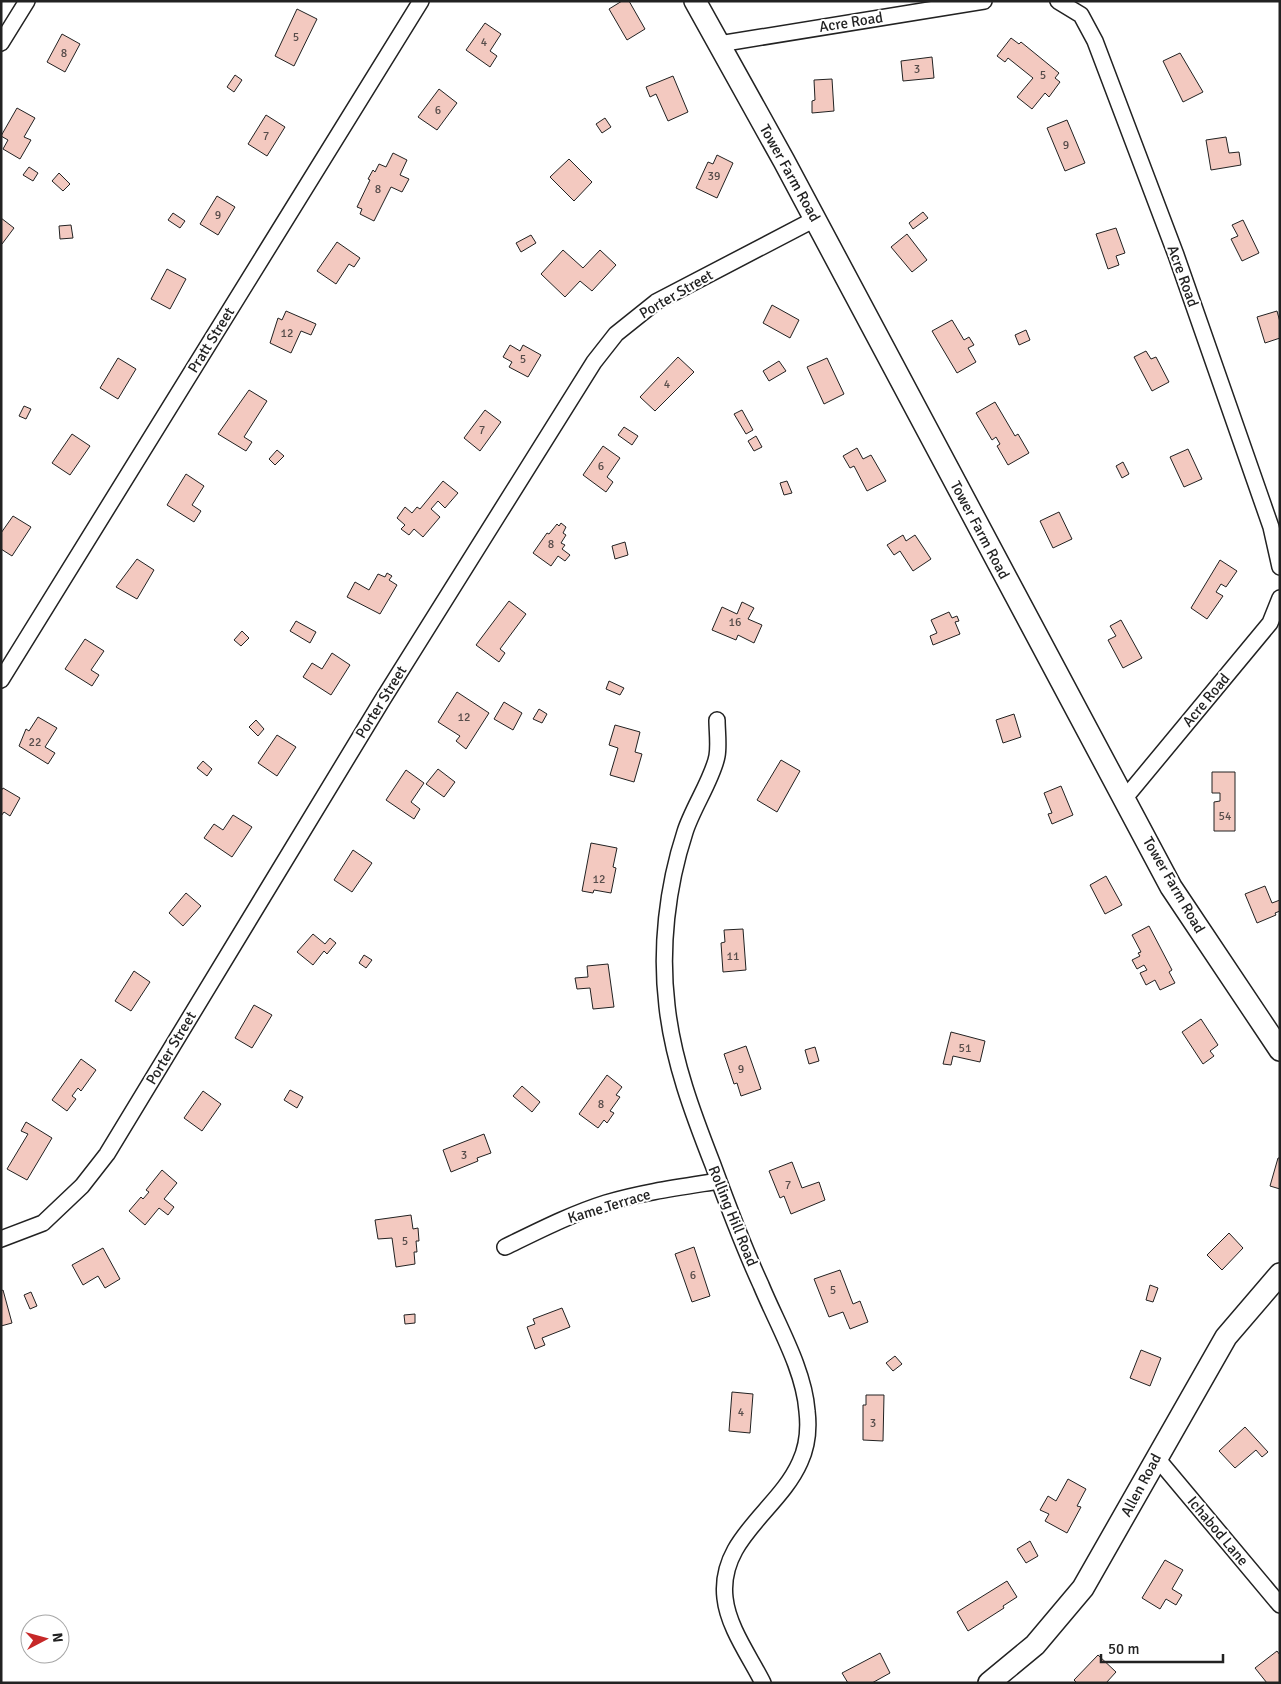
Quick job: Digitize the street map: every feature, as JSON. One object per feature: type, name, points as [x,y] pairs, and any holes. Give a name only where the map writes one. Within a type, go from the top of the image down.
[{"type":"street","points":[[1,43],[27,1]]},
{"type":"street","name":"Pratt Street","points":[[1,680],[421,1]]},
{"type":"street","name":"Tower Farm Road","points":[[695,1],[815,219],[1171,887],[1280,1050]]},
{"type":"street","name":"Acre Road","points":[[1058,1],[1080,15],[1095,41],[1183,274],[1271,527],[1280,567]]},
{"type":"street","name":"Acre Road","points":[[719,44],[981,2]]},
{"type":"street","name":"Porter Street","points":[[1,1239],[43,1223],[82,1186],[107,1154],[378,707],[594,362],[616,334],[656,302],[815,219]]},
{"type":"street","name":"Acre Road","points":[[1125,798],[1270,623],[1280,598]]},
{"type":"street","name":"Rolling Hill Road","points":[[717,720],[717,757],[685,832],[670,893],[665,948],[667,1006],[675,1056],[696,1123],[750,1260],[803,1382],[808,1411],[807,1439],[800,1462],[783,1490],[736,1545],[729,1563],[725,1586],[729,1616],[763,1683]]},
{"type":"street","name":"Kame Terrace","points":[[505,1247],[552,1224],[606,1203],[662,1190],[719,1181]]},
{"type":"street","name":"Allen Road","points":[[989,1683],[1035,1645],[1083,1588],[1108,1548],[1156,1457],[1226,1337],[1280,1274]]},
{"type":"street","name":"Ichabod Lane","points":[[1156,1457],[1280,1605]]},
{"type":"building","points":[[622,1],[629,1],[645,29],[627,40],[609,9]]},
{"type":"building","points":[[297,9],[317,19],[294,66],[275,56]]},
{"type":"building","points":[[485,23],[501,34],[490,51],[497,56],[490,67],[466,50]]},
{"type":"building","points":[[62,34],[80,44],[65,72],[47,62]]},
{"type":"building","points":[[1011,38],[1019,44],[1021,42],[1059,73],[1055,78],[1060,82],[1049,97],[1045,93],[1032,109],[1017,97],[1033,78],[1008,58],[1005,62],[997,56]]},
{"type":"building","points":[[1180,53],[1203,92],[1183,102],[1163,61]]},
{"type":"building","points":[[932,57],[934,78],[903,81],[901,61]]},
{"type":"building","points":[[235,75],[242,80],[234,92],[227,87]]},
{"type":"building","points":[[673,76],[688,112],[668,121],[656,94],[650,97],[646,87]]},
{"type":"building","points":[[832,79],[834,111],[812,113],[812,101],[815,100],[814,80]]},
{"type":"building","points":[[439,89],[457,103],[437,130],[418,117]]},
{"type":"building","points":[[17,108],[35,118],[24,137],[31,140],[20,159],[3,149],[8,140],[1,136]]},
{"type":"building","points":[[266,115],[285,127],[267,156],[248,144]]},
{"type":"building","points":[[605,118],[611,127],[602,133],[596,124]]},
{"type":"building","points":[[1067,120],[1085,163],[1065,171],[1047,128]]},
{"type":"building","points":[[1226,137],[1229,153],[1239,152],[1241,165],[1211,170],[1206,140]]},
{"type":"building","points":[[393,153],[407,160],[400,175],[409,179],[402,192],[391,187],[374,221],[360,214],[362,209],[357,207],[373,170],[375,172],[379,164],[386,167]]},
{"type":"building","points":[[717,155],[733,163],[717,198],[696,188],[708,162],[713,164]]},
{"type":"building","points":[[569,159],[592,182],[574,201],[550,177]]},
{"type":"building","points":[[29,167],[38,173],[33,181],[23,175]]},
{"type":"building","points":[[59,173],[70,184],[63,191],[52,181]]},
{"type":"building","points":[[217,196],[235,207],[218,235],[200,224]]},
{"type":"building","points":[[923,212],[928,218],[913,229],[909,223]]},
{"type":"building","points":[[173,213],[185,221],[180,228],[168,220]]},
{"type":"building","points":[[1,218],[14,228],[2,244],[1,244]]},
{"type":"building","points":[[1243,220],[1259,253],[1242,261],[1231,239],[1238,236],[1232,225]]},
{"type":"building","points":[[71,225],[73,238],[60,239],[59,226]]},
{"type":"building","points":[[1116,228],[1125,253],[1116,256],[1119,265],[1108,269],[1096,234]]},
{"type":"building","points":[[907,234],[927,260],[912,272],[891,247]]},
{"type":"building","points":[[531,235],[536,243],[521,252],[516,243]]},
{"type":"building","points":[[337,242],[360,258],[354,267],[349,264],[336,284],[317,271]]},
{"type":"building","points":[[563,250],[583,268],[600,250],[616,265],[592,291],[580,281],[565,297],[541,274]]},
{"type":"building","points":[[167,269],[186,279],[170,309],[151,299]]},
{"type":"building","points":[[772,305],[799,320],[790,338],[763,323]]},
{"type":"building","points":[[286,311],[316,324],[311,335],[301,331],[291,353],[270,343],[278,318],[282,320]]},
{"type":"building","points":[[1277,311],[1280,322],[1280,338],[1265,343],[1257,317]]},
{"type":"building","points":[[952,320],[964,340],[969,337],[974,345],[968,348],[976,362],[957,373],[932,331]]},
{"type":"building","points":[[1026,330],[1030,340],[1019,345],[1015,335]]},
{"type":"building","points":[[510,345],[520,351],[523,345],[541,355],[528,377],[509,367],[512,362],[503,357]]},
{"type":"building","points":[[1146,351],[1151,359],[1156,357],[1169,382],[1152,391],[1134,357]]},
{"type":"building","points":[[678,357],[694,372],[655,411],[640,397]]},
{"type":"building","points":[[118,358],[136,369],[118,399],[100,388]]},
{"type":"building","points":[[827,358],[844,394],[824,404],[807,367]]},
{"type":"building","points":[[779,361],[786,371],[769,381],[763,371]]},
{"type":"building","points":[[249,390],[267,401],[244,437],[252,442],[246,451],[218,434]]},
{"type":"building","points":[[995,402],[1015,436],[1018,434],[1029,453],[1008,465],[997,446],[1000,444],[996,437],[992,440],[976,413]]},
{"type":"building","points":[[24,406],[31,409],[26,419],[19,416]]},
{"type":"building","points":[[485,410],[501,422],[480,451],[464,438]]},
{"type":"building","points":[[742,410],[753,430],[746,434],[734,414]]},
{"type":"building","points":[[624,427],[638,436],[632,445],[618,435]]},
{"type":"building","points":[[72,434],[90,446],[70,475],[52,463]]},
{"type":"building","points":[[756,436],[762,447],[754,451],[748,441]]},
{"type":"building","points":[[603,446],[620,458],[607,477],[613,482],[606,492],[583,475]]},
{"type":"building","points":[[857,448],[863,459],[871,455],[886,481],[867,491],[854,466],[850,468],[843,456]]},
{"type":"building","points":[[1188,449],[1202,479],[1184,487],[1170,457]]},
{"type":"building","points":[[277,450],[284,456],[275,465],[269,459]]},
{"type":"building","points":[[1123,462],[1129,474],[1122,478],[1116,466]]},
{"type":"building","points":[[186,474],[204,486],[192,505],[201,511],[194,522],[167,505]]},
{"type":"building","points":[[443,481],[458,493],[445,508],[438,501],[431,509],[440,517],[423,537],[414,529],[409,535],[401,529],[405,525],[397,518],[405,507],[412,513],[417,507],[420,509]]},
{"type":"building","points":[[787,481],[792,493],[784,495],[780,483]]},
{"type":"building","points":[[1059,512],[1072,539],[1053,548],[1040,521]]},
{"type":"building","points":[[13,516],[31,527],[12,556],[1,549],[1,533]]},
{"type":"building","points":[[561,523],[566,527],[563,533],[566,535],[561,543],[565,545],[562,549],[570,555],[565,561],[558,556],[551,566],[533,553],[547,533],[549,534],[557,524],[559,526]]},
{"type":"building","points":[[903,535],[906,541],[915,535],[931,559],[913,571],[900,551],[894,555],[887,545]]},
{"type":"building","points":[[625,542],[628,555],[615,559],[612,546]]},
{"type":"building","points":[[137,559],[154,570],[137,599],[116,587]]},
{"type":"building","points":[[1220,560],[1237,571],[1226,587],[1221,584],[1216,592],[1223,596],[1207,619],[1191,608]]},
{"type":"building","points":[[387,573],[392,576],[389,580],[397,585],[380,614],[347,597],[355,582],[369,590],[378,574],[385,577]]},
{"type":"building","points":[[509,601],[526,614],[500,649],[505,653],[499,662],[476,645]]},
{"type":"building","points":[[742,602],[754,608],[748,619],[762,625],[754,643],[738,635],[736,640],[712,630],[722,607],[737,614]]},
{"type":"building","points":[[949,612],[952,618],[957,616],[959,621],[955,622],[960,634],[933,645],[930,636],[937,633],[931,620]]},
{"type":"building","points":[[1121,620],[1142,658],[1123,668],[1108,640],[1116,636],[1110,626]]},
{"type":"building","points":[[296,621],[316,632],[310,643],[290,631]]},
{"type":"building","points":[[242,631],[249,638],[241,646],[234,640]]},
{"type":"building","points":[[85,639],[104,651],[91,670],[99,675],[92,686],[65,669]]},
{"type":"building","points":[[332,653],[350,665],[331,695],[303,677],[312,663],[322,669]]},
{"type":"building","points":[[609,681],[624,688],[620,695],[606,689]]},
{"type":"building","points":[[457,692],[489,713],[466,749],[456,741],[460,736],[438,722]]},
{"type":"building","points":[[504,702],[522,713],[513,730],[494,719]]},
{"type":"building","points":[[539,709],[547,714],[542,723],[533,719]]},
{"type":"building","points":[[1014,714],[1021,737],[1003,743],[996,720]]},
{"type":"building","points":[[38,717],[57,728],[45,747],[55,753],[48,764],[19,746],[26,729],[29,731]]},
{"type":"building","points":[[256,720],[264,729],[258,736],[249,727]]},
{"type":"building","points":[[615,725],[640,732],[635,752],[642,754],[634,782],[610,775],[618,748],[609,745]]},
{"type":"building","points":[[277,735],[296,747],[277,776],[258,763]]},
{"type":"building","points":[[781,760],[800,771],[777,812],[757,800]]},
{"type":"building","points":[[203,761],[212,769],[207,776],[197,768]]},
{"type":"building","points":[[438,769],[455,782],[444,797],[426,784]]},
{"type":"building","points":[[406,770],[424,783],[411,802],[420,809],[414,819],[386,800]]},
{"type":"building","points":[[1212,772],[1235,772],[1235,831],[1214,831],[1214,802],[1220,801],[1220,793],[1212,793]]},
{"type":"building","points":[[1061,786],[1073,815],[1052,824],[1048,814],[1052,813],[1044,793]]},
{"type":"building","points":[[3,788],[20,798],[10,816],[4,812],[1,816],[1,791]]},
{"type":"building","points":[[233,815],[252,827],[232,857],[204,838],[214,824],[223,830]]},
{"type":"building","points":[[591,843],[617,848],[613,867],[616,868],[611,893],[594,890],[593,893],[582,891]]},
{"type":"building","points":[[353,850],[372,863],[352,892],[334,880]]},
{"type":"building","points":[[1106,876],[1122,905],[1105,914],[1090,885]]},
{"type":"building","points":[[1265,886],[1272,903],[1280,900],[1280,911],[1275,913],[1276,915],[1257,923],[1245,894]]},
{"type":"building","points":[[186,893],[201,906],[183,926],[169,913]]},
{"type":"building","points":[[1149,926],[1172,970],[1169,972],[1175,983],[1160,990],[1155,980],[1146,985],[1140,973],[1147,970],[1144,965],[1137,969],[1132,960],[1140,956],[1138,953],[1141,952],[1132,935]]},
{"type":"building","points":[[743,929],[746,970],[723,972],[721,943],[725,942],[724,930]]},
{"type":"building","points":[[313,934],[325,944],[330,938],[336,943],[327,954],[324,951],[313,965],[297,952]]},
{"type":"building","points":[[364,955],[372,960],[366,968],[359,963]]},
{"type":"building","points":[[608,964],[614,1007],[593,1009],[590,988],[577,989],[575,978],[588,977],[587,966]]},
{"type":"building","points":[[134,971],[150,982],[131,1011],[115,1001]]},
{"type":"building","points":[[254,1005],[272,1015],[252,1048],[235,1038]]},
{"type":"building","points":[[1201,1019],[1218,1045],[1210,1051],[1214,1056],[1203,1064],[1182,1032]]},
{"type":"building","points":[[951,1032],[985,1041],[980,1062],[953,1056],[951,1065],[943,1064]]},
{"type":"building","points":[[746,1046],[761,1089],[741,1096],[737,1083],[734,1084],[724,1054]]},
{"type":"building","points":[[815,1047],[819,1061],[809,1064],[805,1050]]},
{"type":"building","points":[[81,1059],[96,1070],[81,1091],[78,1088],[72,1096],[76,1099],[67,1111],[52,1100]]},
{"type":"building","points":[[607,1075],[622,1087],[616,1095],[620,1097],[610,1111],[614,1113],[607,1123],[604,1120],[598,1128],[579,1114]]},
{"type":"building","points":[[522,1086],[540,1102],[532,1112],[513,1096]]},
{"type":"building","points":[[290,1090],[303,1097],[297,1108],[284,1100]]},
{"type":"building","points":[[203,1091],[221,1104],[202,1131],[184,1118]]},
{"type":"building","points":[[26,1122],[52,1138],[27,1180],[7,1169],[28,1134],[21,1131]]},
{"type":"building","points":[[484,1134],[491,1153],[477,1158],[478,1161],[451,1172],[443,1150]]},
{"type":"building","points":[[1278,1158],[1280,1158],[1280,1189],[1270,1186]]},
{"type":"building","points":[[792,1162],[802,1188],[819,1182],[825,1200],[791,1214],[784,1196],[780,1198],[769,1171]]},
{"type":"building","points":[[162,1170],[177,1183],[164,1199],[174,1207],[168,1215],[159,1208],[145,1225],[129,1211],[141,1197],[143,1199],[149,1192],[146,1190]]},
{"type":"building","points":[[411,1215],[413,1229],[418,1228],[419,1241],[416,1241],[417,1252],[414,1252],[415,1264],[396,1267],[392,1238],[378,1239],[375,1220]]},
{"type":"building","points":[[1229,1233],[1243,1248],[1222,1270],[1207,1255]]},
{"type":"building","points":[[694,1247],[710,1296],[692,1302],[675,1254]]},
{"type":"building","points":[[103,1248],[120,1279],[105,1288],[98,1276],[83,1285],[72,1265]]},
{"type":"building","points":[[840,1270],[853,1304],[860,1301],[868,1322],[850,1329],[843,1312],[829,1317],[814,1279]]},
{"type":"building","points":[[1150,1285],[1158,1288],[1153,1302],[1146,1300]]},
{"type":"building","points":[[3,1290],[12,1323],[1,1326],[1,1291]]},
{"type":"building","points":[[31,1292],[37,1306],[30,1309],[24,1295]]},
{"type":"building","points":[[562,1308],[570,1327],[542,1338],[545,1345],[535,1349],[527,1327],[535,1324],[533,1319]]},
{"type":"building","points":[[415,1314],[415,1323],[405,1324],[404,1315]]},
{"type":"building","points":[[1141,1350],[1161,1358],[1150,1386],[1130,1378]]},
{"type":"building","points":[[895,1356],[902,1364],[893,1371],[886,1363]]},
{"type":"building","points":[[732,1392],[753,1394],[750,1433],[729,1431]]},
{"type":"building","points":[[866,1395],[884,1395],[883,1441],[863,1440],[863,1405],[866,1405]]},
{"type":"building","points":[[1245,1427],[1268,1452],[1262,1457],[1256,1450],[1235,1468],[1219,1451]]},
{"type":"building","points":[[1068,1479],[1086,1489],[1077,1506],[1081,1507],[1067,1533],[1045,1521],[1049,1514],[1040,1510],[1048,1496],[1056,1501]]},
{"type":"building","points":[[1030,1541],[1038,1556],[1026,1563],[1017,1549]]},
{"type":"building","points":[[1165,1560],[1183,1570],[1172,1589],[1182,1595],[1176,1605],[1166,1599],[1160,1609],[1142,1598]]},
{"type":"building","points":[[1007,1581],[1017,1597],[1003,1606],[1004,1608],[968,1631],[957,1612]]},
{"type":"building","points":[[1277,1651],[1280,1655],[1280,1683],[1267,1683],[1255,1668]]},
{"type":"building","points":[[880,1653],[890,1673],[872,1683],[848,1683],[842,1673]]},
{"type":"building","points":[[1098,1655],[1116,1672],[1106,1683],[1077,1683],[1074,1680]]}]
